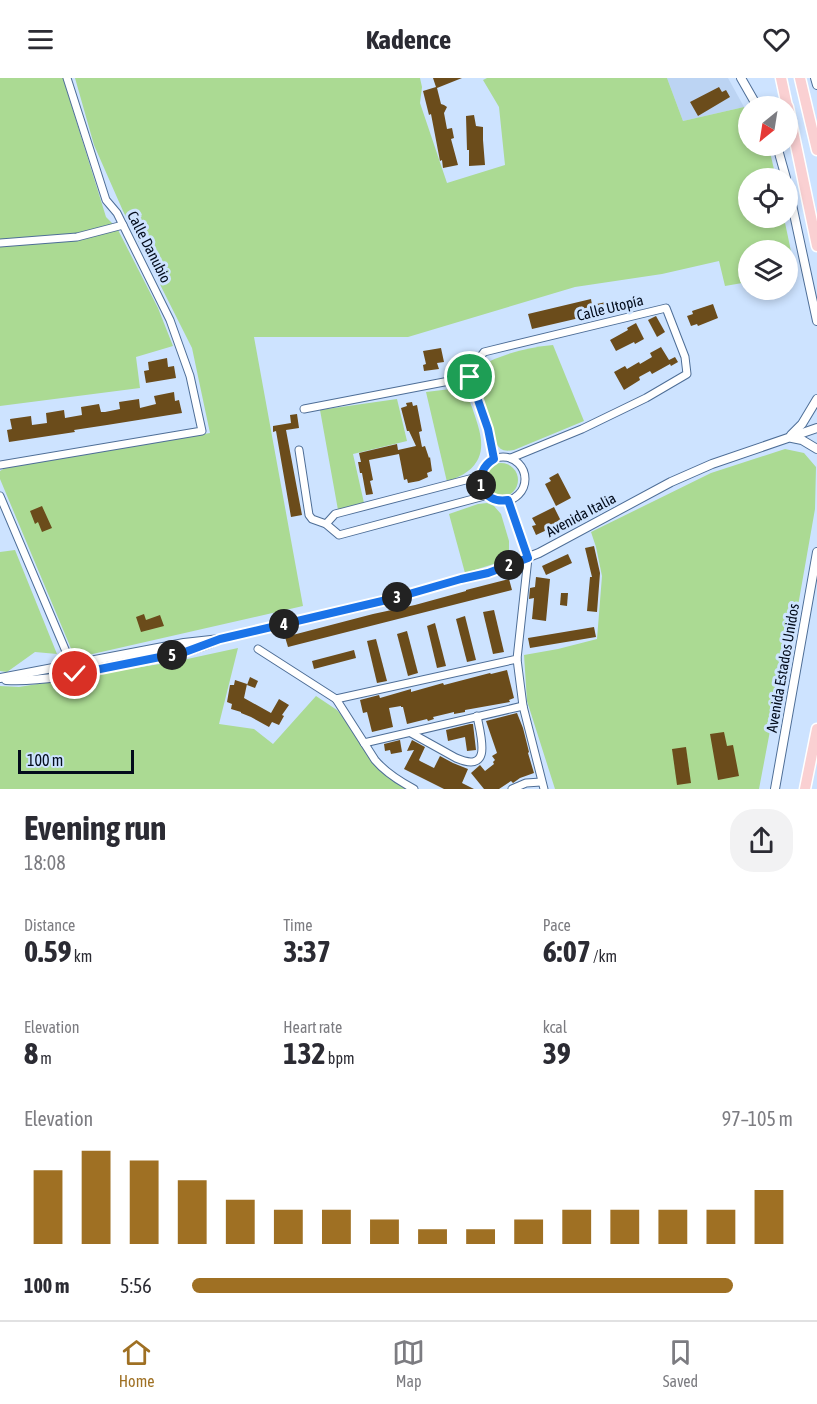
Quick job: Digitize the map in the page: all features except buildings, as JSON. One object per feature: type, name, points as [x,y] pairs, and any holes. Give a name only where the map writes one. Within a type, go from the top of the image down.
[{"type":"highway","points":[[781,78],[785,96]]},
{"type":"highway","points":[[800,78],[817,150]]},
{"type":"highway","points":[[798,156],[817,246]]},
{"type":"highway","points":[[807,789],[817,729]]},
{"type":"highway","points":[[807,789],[817,781]]},
{"type":"street","name":"Calle Danubio","points":[[0,465],[202,431],[190,376],[170,320],[117,213],[105,200],[67,78]]},
{"type":"street","points":[[741,78],[751,96]]},
{"type":"street","points":[[815,78],[817,86]]},
{"type":"street","points":[[0,243],[76,237],[123,225]]},
{"type":"street","points":[[797,228],[817,321]]},
{"type":"street","name":"Calle Utopía","points":[[470,377],[472,369],[484,352],[666,308],[685,357],[687,374],[646,398],[582,429],[511,458]]},
{"type":"street","points":[[304,409],[470,377],[488,429],[494,459]]},
{"type":"street","points":[[788,437],[802,424],[817,399]]},
{"type":"street","name":"Avenida Italia","points":[[0,679],[29,680],[74,670],[185,652],[220,639],[395,598],[488,573],[528,558],[561,542],[671,482],[712,464],[817,428]]},
{"type":"street","points":[[788,437],[802,440],[817,449]]},
{"type":"street","points":[[299,450],[309,515],[316,522],[326,524],[339,535],[488,495]]},
{"type":"street","points":[[511,458],[522,468],[525,475],[523,489],[518,495],[508,500],[497,501],[481,486],[481,476],[485,465],[494,459],[511,458]]},
{"type":"street","points":[[326,524],[335,514],[481,476]]},
{"type":"street","points":[[0,496],[74,670]]},
{"type":"street","points":[[508,500],[528,558],[517,659],[523,706],[542,785],[526,783],[512,789]]},
{"type":"street","name":"Avenida Estados Unidos","points":[[775,789],[817,552]]},
{"type":"street","points":[[258,649],[336,699],[375,760],[387,773],[414,789]]},
{"type":"street","points":[[336,699],[517,659]]},
{"type":"street","points":[[364,743],[523,706]]},
{"type":"street","points":[[411,733],[456,758],[472,762],[480,759],[482,754],[477,716]]},
{"type":"shaded area","points":[[667,78],[728,78],[738,96],[738,108],[683,121]]},
{"type":"green space","points":[[0,78],[63,78],[106,217],[117,228],[158,308],[173,346],[136,357],[140,388],[0,406]]},
{"type":"green space","points":[[75,78],[420,78],[422,87],[420,103],[447,183],[505,165],[499,107],[483,80],[487,78],[667,78],[683,121],[738,108],[738,156],[771,156],[774,168],[738,168],[738,228],[786,228],[789,240],[738,240],[738,284],[725,286],[719,261],[662,274],[575,287],[408,337],[254,337],[303,606],[75,658],[0,479],[0,471],[5,468],[210,433],[192,348],[123,211],[94,145]]},
{"type":"green space","points":[[553,345],[584,421],[514,450],[502,450],[495,441],[477,374],[480,366],[516,352]]},
{"type":"green space","points":[[459,388],[468,397],[478,427],[481,448],[480,455],[471,469],[447,482],[426,392]]},
{"type":"green space","points":[[397,399],[407,441],[353,454],[364,503],[338,510],[320,410]]},
{"type":"green space","points":[[785,449],[804,453],[816,467],[815,509],[779,714],[773,715],[759,789],[555,789],[527,701],[524,655],[597,639],[602,576],[591,532],[711,473]]},
{"type":"green space","points":[[501,463],[513,468],[518,480],[513,492],[501,497],[489,492],[484,480],[489,468]]},
{"type":"green space","points":[[487,503],[494,506],[501,514],[509,541],[509,550],[500,562],[465,573],[449,514]]},
{"type":"green space","points":[[15,550],[57,654],[35,652],[7,672],[0,671],[0,552]]},
{"type":"green space","points":[[238,648],[219,724],[254,729],[273,744],[316,696],[337,710],[396,781],[410,789],[0,789],[0,686],[19,687],[178,661]]},
{"type":"route","points":[[75,674],[194,650],[220,639],[326,615],[488,573],[528,558],[508,500],[497,501],[490,497],[481,486],[480,479],[485,465],[494,459],[488,429],[470,377]]}]
